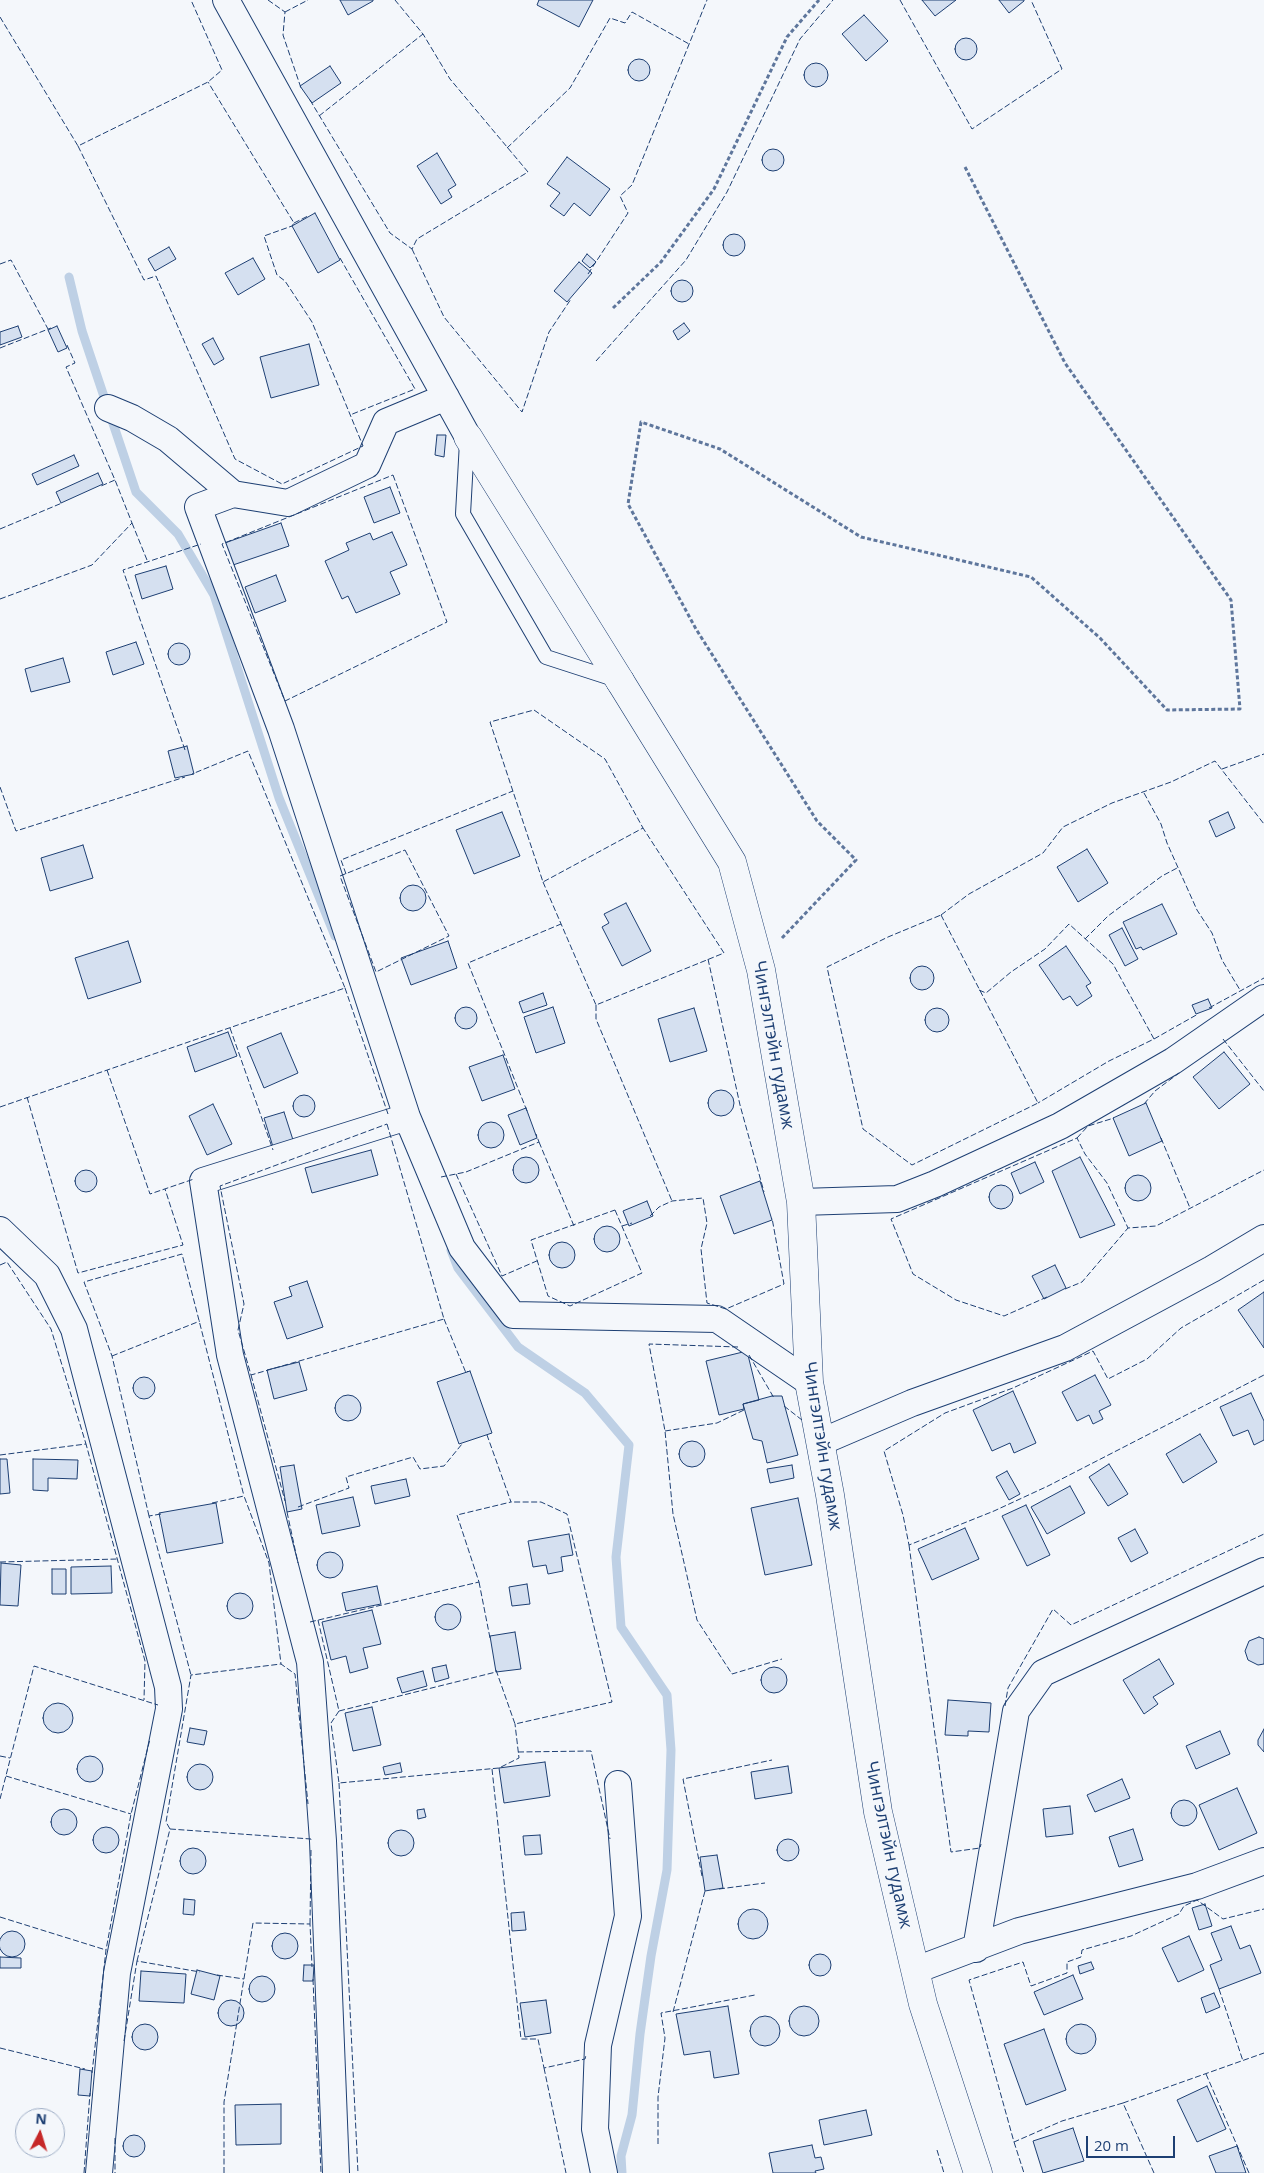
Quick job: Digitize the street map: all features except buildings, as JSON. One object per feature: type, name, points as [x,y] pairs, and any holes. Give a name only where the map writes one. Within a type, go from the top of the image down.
[{"type":"main road","name":"Чингэлтэйн гудамж","points":[[468,437],[732,862],[761,970],[801,1202],[809,1382],[822,1442],[878,1812],[924,2004],[978,2173]]},
{"type":"street","points":[[226,0],[468,437]]},
{"type":"street","points":[[446,398],[386,422],[367,465],[288,503],[233,494],[198,507],[281,729],[407,1117],[462,1248],[513,1315],[717,1318],[809,1382]]},
{"type":"street","points":[[108,408],[132,418],[168,439],[233,494]]},
{"type":"street","points":[[801,1202],[897,1199],[935,1184],[1069,1121],[1173,1061],[1264,998]]},
{"type":"street","points":[[336,2173],[323,1841],[310,1662],[230,1355],[203,1181],[407,1117]]},
{"type":"street","points":[[0,1230],[46,1275],[74,1328],[168,1687],[169,1708],[117,1973],[99,2173]]},
{"type":"street","points":[[822,1442],[912,1403],[1065,1348],[1212,1269],[1264,1238]]},
{"type":"street","points":[[976,1948],[1016,1711],[1043,1673],[1264,1571]]},
{"type":"street","points":[[604,2173],[595,2130],[598,2044],[628,1916],[618,1784]]},
{"type":"street","points":[[916,1970],[1019,1931],[1197,1886],[1264,1861]]},
{"type":"lane","points":[[468,437],[463,514],[546,657],[620,681]]},
{"type":"path","points":[[613,308],[661,262],[714,189],[787,37],[818,0]]},
{"type":"path","points":[[782,939],[856,860],[817,820],[696,629],[628,504],[641,422],[720,449],[861,537],[1030,577],[1100,638],[1167,710],[1240,709],[1231,600],[1065,363],[964,165]]},
{"type":"waterway","points":[[69,277],[82,331],[136,492],[178,534],[214,595],[279,798],[335,936]]},
{"type":"waterway","points":[[451,1250],[458,1268],[518,1347],[585,1393],[629,1445],[616,1557],[621,1627],[667,1695],[671,1750],[667,1870],[651,1956],[640,2034],[632,2115],[621,2156],[622,2173]]},
{"type":"fence","points":[[0,17],[78,146],[208,82],[222,70],[191,0]]},
{"type":"fence","points":[[268,0],[285,12],[283,35],[301,88]]},
{"type":"fence","points":[[285,12],[308,0]]},
{"type":"fence","points":[[310,100],[390,233],[412,249],[417,239],[528,172],[450,79],[423,34],[395,0]]},
{"type":"fence","points":[[588,274],[628,213],[620,196],[632,185],[707,0]]},
{"type":"fence","points":[[596,361],[686,260],[727,192],[800,39],[833,0]]},
{"type":"fence","points":[[900,0],[972,129],[1062,69],[1031,0]]},
{"type":"fence","points":[[507,148],[570,88],[610,18],[625,23],[632,12],[689,44]]},
{"type":"fence","points":[[319,116],[423,34]]},
{"type":"fence","points":[[78,146],[144,280],[156,276],[235,459],[282,484],[363,446],[312,322],[285,281],[277,275],[264,236],[292,226],[294,223],[208,82]]},
{"type":"fence","points":[[294,223],[308,216]]},
{"type":"fence","points":[[412,249],[444,317],[522,412],[549,332],[571,299]]},
{"type":"fence","points":[[340,258],[415,389],[350,415]]},
{"type":"fence","points":[[0,264],[11,260],[48,329]]},
{"type":"fence","points":[[0,348],[51,328]]},
{"type":"fence","points":[[67,345],[75,363],[66,367],[115,480],[101,486]]},
{"type":"fence","points":[[393,475],[447,622],[285,701],[222,544],[393,475]]},
{"type":"fence","points":[[0,599],[92,565],[132,523],[115,480]]},
{"type":"fence","points":[[0,529],[62,503]]},
{"type":"fence","points":[[132,523],[147,560]]},
{"type":"fence","points":[[185,750],[123,570],[201,544]]},
{"type":"fence","points":[[534,710],[605,759],[643,828],[543,882],[490,722],[534,710]]},
{"type":"fence","points":[[0,1107],[345,988],[248,751],[192,774]]},
{"type":"fence","points":[[1222,769],[1264,754]]},
{"type":"fence","points":[[941,915],[969,894],[1043,853],[1063,827],[1112,803],[1171,782],[1215,761],[1264,824]]},
{"type":"fence","points":[[0,787],[16,831],[185,777]]},
{"type":"fence","points":[[346,874],[341,860],[513,791]]},
{"type":"fence","points":[[1144,793],[1161,824],[1167,843],[1197,910],[1212,933],[1222,960],[1240,990]]},
{"type":"fence","points":[[543,882],[596,1005],[724,953],[643,828]]},
{"type":"fence","points":[[405,850],[449,936],[376,972],[340,876],[405,850]]},
{"type":"fence","points":[[1085,939],[1108,916],[1162,876],[1179,867]]},
{"type":"fence","points":[[941,915],[1038,1103],[912,1165],[863,1129],[827,967],[888,937],[941,915]]},
{"type":"fence","points":[[527,1111],[468,963],[561,924]]},
{"type":"fence","points":[[979,990],[986,993],[1011,972],[1045,949],[1069,924],[1113,964],[1154,1039],[1109,1061],[1038,1103]]},
{"type":"fence","points":[[708,959],[740,1105],[764,1192]]},
{"type":"fence","points":[[1209,1008],[1264,978]]},
{"type":"fence","points":[[345,988],[388,1114]]},
{"type":"fence","points":[[596,1005],[596,1019],[672,1201]]},
{"type":"fence","points":[[1154,1039],[1198,1014]]},
{"type":"fence","points":[[230,1028],[273,1150]]},
{"type":"fence","points":[[1223,1039],[1264,1091]]},
{"type":"fence","points":[[107,1070],[150,1194],[194,1179]]},
{"type":"fence","points":[[1144,1104],[1155,1091],[1179,1073]]},
{"type":"fence","points":[[27,1097],[78,1273],[183,1245],[165,1189]]},
{"type":"fence","points":[[1077,1138],[1088,1126],[1114,1118]]},
{"type":"fence","points":[[387,1124],[444,1319],[251,1375],[238,1330],[244,1304],[220,1186],[387,1124]]},
{"type":"fence","points":[[441,1177],[466,1172],[539,1142],[536,1134]]},
{"type":"fence","points":[[1047,1297],[1004,1316],[956,1300],[913,1274],[891,1219],[1077,1138],[1085,1154],[1107,1183],[1128,1228],[1156,1226],[1264,1170]]},
{"type":"fence","points":[[1161,1138],[1190,1208]]},
{"type":"fence","points":[[539,1142],[574,1226]]},
{"type":"fence","points":[[456,1174],[502,1276],[539,1260]]},
{"type":"fence","points":[[650,1216],[659,1207],[672,1201],[703,1198],[707,1223],[701,1249],[707,1303],[726,1309],[784,1284],[772,1218]]},
{"type":"fence","points":[[615,1210],[642,1273],[570,1306],[548,1296],[531,1240],[615,1210]]},
{"type":"fence","points":[[622,1226],[632,1223]]},
{"type":"fence","points":[[1065,1289],[1082,1282],[1128,1228]]},
{"type":"fence","points":[[149,1516],[112,1356],[84,1282],[182,1254],[244,1496]]},
{"type":"fence","points":[[0,1265],[7,1262],[51,1329],[86,1444]]},
{"type":"fence","points":[[1264,1280],[1181,1328],[1147,1359],[1108,1379],[1093,1351],[1013,1388],[945,1413],[884,1451],[903,1515],[909,1545],[994,1511],[1048,1486],[1264,1375]]},
{"type":"fence","points":[[444,1319],[466,1373],[468,1371]]},
{"type":"fence","points":[[112,1356],[200,1321]]},
{"type":"fence","points":[[738,1347],[649,1344],[665,1431],[673,1514],[697,1620],[732,1674],[782,1659]]},
{"type":"fence","points":[[749,1355],[774,1398]]},
{"type":"fence","points":[[251,1375],[285,1501]]},
{"type":"fence","points":[[784,1406],[802,1420]]},
{"type":"fence","points":[[665,1431],[717,1423],[744,1410]]},
{"type":"fence","points":[[310,1622],[479,1582],[457,1515],[511,1502],[487,1435]]},
{"type":"fence","points":[[0,1455],[86,1444],[145,1661],[144,1700]]},
{"type":"fence","points":[[298,1507],[349,1488],[346,1477],[413,1457],[420,1469],[444,1466],[462,1444]]},
{"type":"fence","points":[[212,1503],[244,1496],[269,1563],[281,1664]]},
{"type":"fence","points":[[496,1670],[515,1724],[612,1702],[567,1514],[541,1502],[511,1502]]},
{"type":"fence","points":[[287,1512],[298,1563]]},
{"type":"fence","points":[[161,1514],[149,1516],[191,1675]]},
{"type":"fence","points":[[1005,1706],[1008,1688],[1053,1609],[1071,1625],[1264,1534]]},
{"type":"fence","points":[[909,1545],[951,1852],[980,1848],[981,1844]]},
{"type":"fence","points":[[0,1562],[118,1559]]},
{"type":"fence","points":[[479,1582],[490,1638]]},
{"type":"fence","points":[[318,1620],[339,1711],[496,1672]]},
{"type":"fence","points":[[170,1829],[166,1822],[191,1675],[281,1664],[295,1674],[308,1804]]},
{"type":"fence","points":[[0,1799],[34,1666],[158,1705]]},
{"type":"fence","points":[[339,1711],[331,1723],[339,1783],[499,1768],[519,1758],[515,1724]]},
{"type":"fence","points":[[92,2073],[106,1950],[131,1814],[150,1739]]},
{"type":"fence","points":[[518,1752],[591,1751],[610,1839]]},
{"type":"fence","points":[[0,1756],[10,1758]]},
{"type":"fence","points":[[702,1876],[683,1779],[772,1760]]},
{"type":"fence","points":[[492,1769],[521,2039],[538,2039],[544,2068],[585,2059],[586,2055]]},
{"type":"fence","points":[[6,1776],[131,1814]]},
{"type":"fence","points":[[339,1783],[358,2173]]},
{"type":"fence","points":[[137,1961],[170,1829],[311,1840]]},
{"type":"fence","points":[[310,1924],[311,1850]]},
{"type":"fence","points":[[719,1889],[765,1883]]},
{"type":"fence","points":[[673,2012],[705,1891]]},
{"type":"fence","points":[[1123,2103],[1062,2121],[1014,2142],[969,1980],[1023,1962],[1031,1986],[1067,1973],[1067,1962],[1081,1957],[1082,1950],[1131,1936],[1179,1914],[1184,1906],[1197,1900],[1223,1919],[1264,1909]]},
{"type":"fence","points":[[0,1917],[106,1950]]},
{"type":"fence","points":[[224,2173],[224,2102],[253,1923],[310,1924],[312,1967]]},
{"type":"fence","points":[[124,2041],[137,1961],[200,1972]]},
{"type":"fence","points":[[217,1975],[244,1979]]},
{"type":"fence","points":[[313,1979],[321,2173]]},
{"type":"fence","points":[[1219,1989],[1243,2061]]},
{"type":"fence","points":[[658,2144],[658,2097],[665,2038],[661,2013],[755,1995]]},
{"type":"fence","points":[[0,2048],[85,2069]]},
{"type":"fence","points":[[1154,2173],[1123,2103],[1264,2053]]},
{"type":"fence","points":[[544,2068],[566,2173]]},
{"type":"fence","points":[[1206,2074],[1249,2173]]},
{"type":"fence","points":[[84,2173],[90,2093]]},
{"type":"fence","points":[[115,2138],[115,2173]]},
{"type":"fence","points":[[1014,2142],[1024,2173]]},
{"type":"fence","points":[[937,2150],[944,2173]]}]
